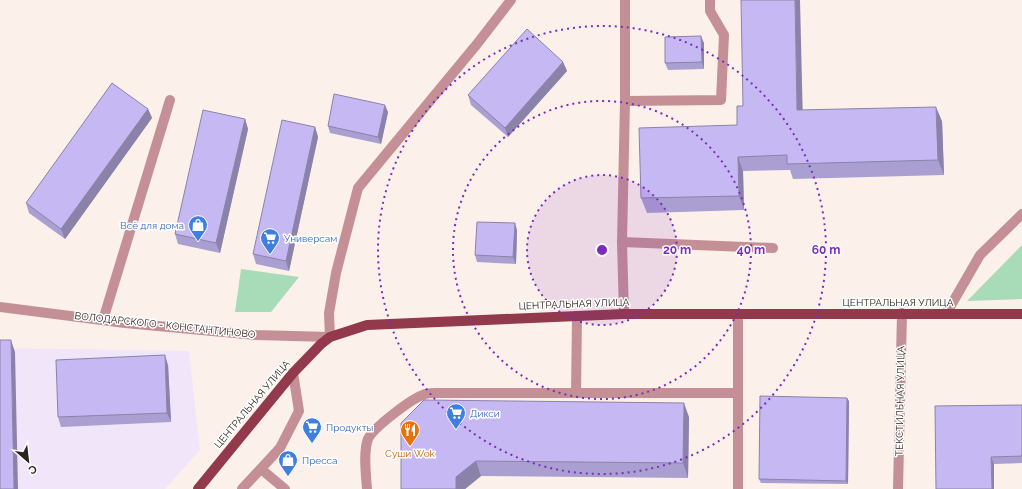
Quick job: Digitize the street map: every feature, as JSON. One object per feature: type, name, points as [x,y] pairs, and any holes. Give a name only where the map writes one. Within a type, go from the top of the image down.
[{"type":"main road","name":"ЦЕНТРАЛЬНАЯ УЛИЦА","points":[[198,489],[293,373],[330,337],[367,325],[624,314],[1022,314]]},
{"type":"street","points":[[330,337],[329,313],[335,278],[358,188],[511,0]]},
{"type":"street","points":[[624,314],[622,242],[625,101],[625,0]]},
{"type":"street","points":[[625,101],[721,100],[724,35],[710,11],[710,0]]},
{"type":"street","points":[[103,320],[170,100]]},
{"type":"street","points":[[946,314],[980,255],[1022,214]]},
{"type":"street","points":[[622,242],[773,248]]},
{"type":"street","name":"ВОЛОДАРСКОГО - КОНСТАНТИНОВО","points":[[0,307],[103,320],[256,335],[330,337]]},
{"type":"street","name":"ТЕКСТИЛЬНАЯ УЛИЦА","points":[[898,489],[902,313]]},
{"type":"street","points":[[738,314],[738,489]]},
{"type":"street","points":[[576,393],[577,316]]},
{"type":"street","points":[[242,489],[280,448],[299,411],[293,373]]},
{"type":"street","points":[[367,489],[367,440],[375,429],[411,401],[423,394],[738,393]]},
{"type":"street","points":[[261,469],[285,489]]},
{"type":"shaded area","points":[[0,348],[189,351],[200,450],[165,489],[0,489]]},
{"type":"green space","points":[[1022,245],[1022,299],[967,301]]},
{"type":"green space","points":[[241,269],[299,277],[271,312],[235,312]]},
{"type":"building","points":[[741,0],[795,0],[797,110],[936,107],[938,160],[787,164],[787,155],[738,157],[739,196],[641,198],[639,128],[737,125],[737,106],[743,106]]},
{"type":"building","points":[[527,29],[563,62],[505,128],[468,95]]},
{"type":"building","points":[[701,36],[702,62],[665,63],[665,37]]},
{"type":"building","points":[[112,83],[148,109],[61,229],[26,203]]},
{"type":"building","points":[[334,94],[385,105],[378,137],[328,126]]},
{"type":"building","points":[[203,110],[245,119],[216,243],[175,234]]},
{"type":"building","points":[[282,120],[315,127],[286,261],[253,254]]},
{"type":"building","points":[[477,222],[515,223],[513,257],[475,255]]},
{"type":"building","points":[[0,340],[11,340],[14,489],[0,489]]},
{"type":"building","points":[[165,355],[167,413],[58,417],[56,360]]},
{"type":"building","points":[[760,396],[847,398],[846,481],[759,479]]},
{"type":"building","points":[[424,400],[684,403],[683,463],[476,461],[456,477],[456,489],[401,489],[401,423]]},
{"type":"building","points":[[1022,405],[1022,456],[991,457],[992,489],[936,489],[935,406]]},
{"type":"place","name":"Всё для дома","points":[[198,242]]},
{"type":"place","name":"Универсам","points":[[270,255]]},
{"type":"place","name":"Дикси","points":[[456,430]]},
{"type":"place","name":"Продукты","points":[[312,444]]},
{"type":"place","name":"Суши Wok","points":[[410,447]]},
{"type":"place","name":"Пресса","points":[[288,477]]}]
